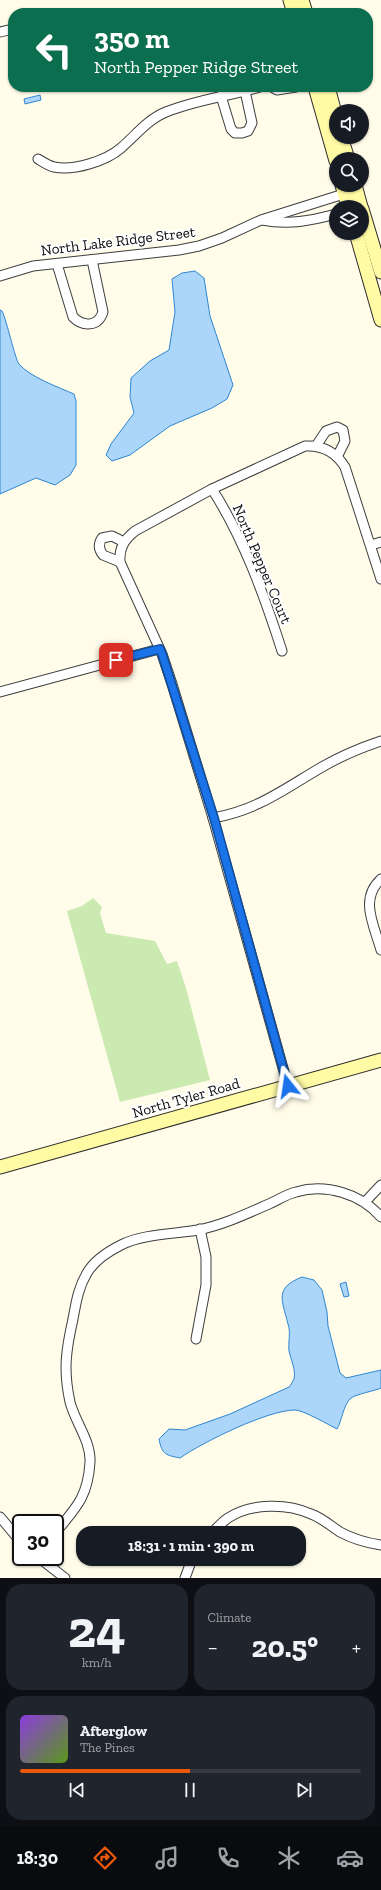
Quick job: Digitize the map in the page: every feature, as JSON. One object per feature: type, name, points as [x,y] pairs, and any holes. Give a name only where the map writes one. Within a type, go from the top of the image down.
[{"type":"main road","points":[[316,92],[333,152]]},
{"type":"main road","points":[[329,92],[333,104]]},
{"type":"main road","points":[[369,238],[381,272]]},
{"type":"main road","points":[[358,240],[381,320]]},
{"type":"main road","name":"North Tyler Road","points":[[0,1167],[381,1060]]},
{"type":"street","points":[[38,159],[55,167],[73,166],[109,157],[146,124],[164,112],[240,92]]},
{"type":"street","points":[[221,96],[231,129],[236,133],[242,133],[248,131],[252,123],[245,92]]},
{"type":"street","name":"North Lake Ridge Street","points":[[0,276],[33,266],[179,250],[199,246],[222,238],[261,220],[340,192]]},
{"type":"street","points":[[261,220],[282,223],[300,222],[329,216]]},
{"type":"street","points":[[57,264],[73,317],[78,323],[87,325],[96,322],[101,318],[103,312],[92,260]]},
{"type":"street","points":[[316,446],[326,431],[337,427],[343,430],[345,441],[337,456]]},
{"type":"street","points":[[288,1086],[214,818],[160,649],[120,562],[120,549],[124,542],[135,531],[212,489],[305,446],[316,446],[324,448],[337,456],[350,477],[371,545],[378,558],[381,579]]},
{"type":"street","name":"North Pepper Court","points":[[212,489],[227,512],[244,548],[263,594],[282,651]]},
{"type":"street","points":[[120,562],[103,555],[99,548],[100,541],[102,538],[112,536],[124,542]]},
{"type":"street","points":[[371,545],[381,542]]},
{"type":"street","points":[[0,692],[160,649]]},
{"type":"street","points":[[214,818],[233,815],[264,803],[344,755],[381,741]]},
{"type":"street","points":[[381,879],[373,886],[369,897],[369,908],[381,950]]},
{"type":"street","points":[[365,1202],[381,1184]]},
{"type":"street","points":[[64,1523],[80,1504],[88,1482],[90,1460],[84,1438],[71,1404],[65,1377],[66,1355],[78,1290],[88,1272],[102,1257],[122,1244],[143,1238],[200,1229],[232,1220],[296,1192],[309,1189],[327,1189],[349,1194],[365,1202],[381,1217]]},
{"type":"street","points":[[196,1339],[206,1285],[206,1257],[200,1229]]},
{"type":"street","points":[[219,1526],[228,1518],[249,1509],[269,1506],[290,1508],[311,1514],[342,1532],[368,1543],[381,1545]]},
{"type":"street","points":[[0,1517],[12,1531]]},
{"type":"street","points":[[50,1566],[65,1578]]},
{"type":"street","points":[[185,1578],[189,1566]]},
{"type":"green space","points":[[93,898],[102,907],[100,913],[106,933],[155,941],[167,964],[177,961],[186,988],[210,1080],[120,1102],[67,911],[82,906]]},
{"type":"water","points":[[40,95],[41,100],[25,104],[24,99]]},
{"type":"water","points":[[195,271],[204,278],[210,316],[233,385],[227,399],[212,408],[170,426],[130,455],[112,461],[106,455],[111,444],[134,413],[130,397],[131,378],[150,361],[169,350],[175,312],[172,279],[182,273]]},
{"type":"water","points":[[0,310],[4,316],[19,364],[37,377],[74,394],[76,401],[76,465],[70,475],[55,485],[36,478],[0,494]]},
{"type":"water","points":[[302,1277],[314,1280],[322,1290],[327,1312],[328,1326],[340,1373],[346,1378],[381,1370],[381,1388],[351,1398],[344,1409],[337,1429],[299,1411],[283,1411],[236,1428],[190,1451],[180,1458],[165,1453],[159,1439],[169,1429],[185,1430],[230,1414],[290,1386],[294,1379],[294,1372],[289,1351],[289,1327],[282,1296],[287,1286],[293,1281]]},
{"type":"water","points":[[346,1282],[349,1296],[344,1297],[340,1284]]},
{"type":"route","points":[[116,660],[160,649],[214,818],[288,1086]]}]
